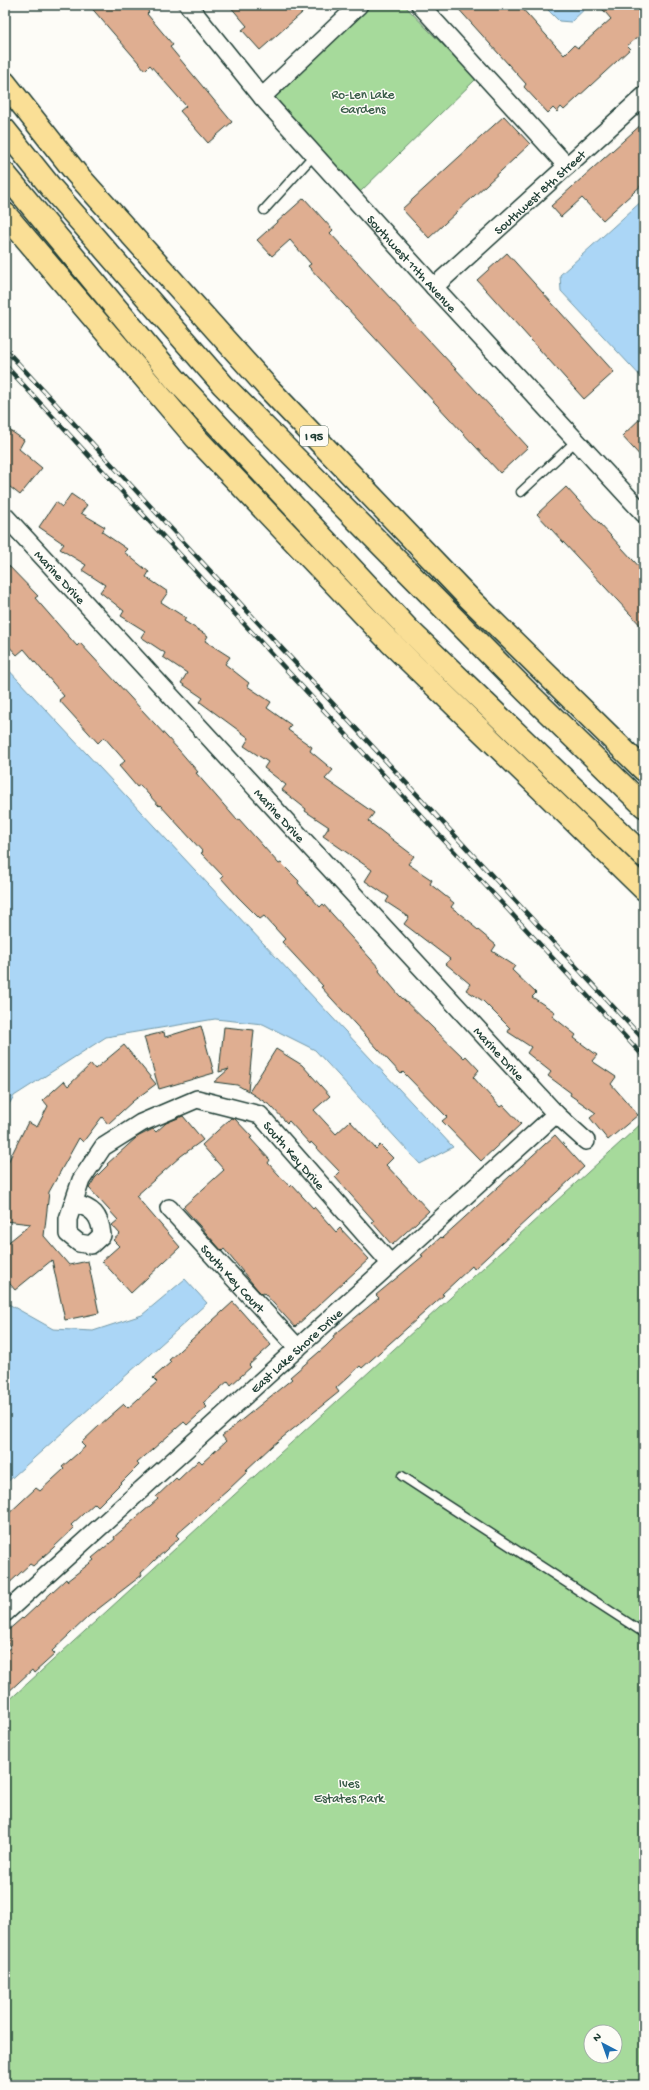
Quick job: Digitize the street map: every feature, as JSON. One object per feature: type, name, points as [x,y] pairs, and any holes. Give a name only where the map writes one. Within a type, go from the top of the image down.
[{"type":"highway","name":"I 95","points":[[5,82],[76,174],[270,390],[468,597],[644,770]]},
{"type":"highway","points":[[5,130],[52,190],[223,385],[527,692],[644,806]]},
{"type":"highway","points":[[5,174],[175,379],[408,629],[644,856]]},
{"type":"highway","points":[[5,214],[196,438],[390,642],[644,889]]},
{"type":"street","name":"Southwest 11th Avenue","points":[[188,5],[262,97],[434,287],[644,514]]},
{"type":"street","points":[[262,97],[359,5]]},
{"type":"street","points":[[420,5],[567,166]]},
{"type":"street","name":"Southwest 8th Street","points":[[434,287],[644,96]]},
{"type":"street","name":"Marine Drive","points":[[5,516],[556,1114]]},
{"type":"street","name":"South Key Drive","points":[[73,1203],[81,1180],[103,1147],[141,1123],[197,1098],[260,1115],[390,1263]]},
{"type":"street","points":[[556,1114],[586,1141]]},
{"type":"street","name":"East Lake Shore Drive","points":[[5,1613],[556,1114]]},
{"type":"street","name":"South Key Court","points":[[169,1208],[298,1348]]},
{"type":"lane","points":[[264,210],[314,155]]},
{"type":"lane","points":[[521,492],[576,441]]},
{"type":"lane","points":[[402,1476],[644,1633]]},
{"type":"green space","name":"Ro-Len Lake Gardens","points":[[371,5],[404,5],[476,79],[359,193],[274,96]]},
{"type":"green space","name":"Ives Estates Park","points":[[644,1121],[644,2085],[5,2085],[5,1704]]},
{"type":"water","points":[[543,5],[589,5],[571,22],[559,21]]},
{"type":"water","points":[[644,199],[644,380],[561,291],[560,275]]},
{"type":"water","points":[[5,666],[453,1147],[420,1164],[315,1050],[263,1024],[215,1019],[106,1037],[14,1096],[5,1111]]},
{"type":"water","points":[[185,1279],[207,1303],[5,1484],[5,1302],[53,1329],[93,1331],[142,1315]]},
{"type":"building","points":[[89,5],[142,5],[149,12],[147,14],[173,45],[170,47],[232,122],[208,143],[180,111],[186,106],[150,65],[145,70]]},
{"type":"building","points":[[229,5],[311,5],[260,50],[242,30],[247,26]]},
{"type":"building","points":[[455,5],[519,5],[564,55],[574,45],[578,48],[611,19],[599,5],[644,5],[644,32],[627,46],[630,49],[564,110],[561,107],[557,112],[553,108],[548,113],[524,87],[526,84]]},
{"type":"building","points":[[504,116],[530,144],[429,238],[402,209]]},
{"type":"building","points":[[644,122],[644,183],[603,220],[582,198],[561,217],[551,206]]},
{"type":"building","points":[[304,198],[333,230],[330,233],[528,447],[500,473],[308,266],[311,264],[290,240],[272,256],[257,240]]},
{"type":"building","points":[[507,253],[614,372],[584,399],[477,280]]},
{"type":"building","points":[[644,415],[644,460],[622,436]]},
{"type":"building","points":[[5,427],[24,440],[19,449],[42,468],[20,495],[5,483]]},
{"type":"building","points":[[566,487],[644,572],[644,629],[537,514]]},
{"type":"building","points":[[71,494],[87,505],[81,513],[105,527],[102,532],[127,549],[124,552],[149,572],[146,577],[168,592],[161,602],[186,618],[184,621],[208,636],[205,641],[230,657],[225,664],[249,683],[247,686],[271,702],[267,708],[291,725],[288,730],[312,747],[310,751],[333,770],[325,779],[374,813],[368,821],[414,856],[408,864],[432,880],[430,884],[454,903],[451,907],[473,924],[472,925],[496,945],[492,951],[515,966],[512,970],[536,993],[532,997],[555,1012],[552,1016],[576,1035],[574,1038],[597,1055],[592,1061],[616,1077],[611,1084],[638,1115],[608,1140],[590,1118],[596,1113],[570,1095],[571,1093],[548,1076],[551,1072],[527,1053],[531,1047],[508,1032],[510,1028],[483,1001],[466,990],[470,984],[446,964],[450,959],[404,924],[409,917],[386,902],[389,897],[365,881],[372,870],[323,836],[329,827],[305,811],[306,809],[282,790],[286,785],[264,768],[268,762],[244,746],[249,738],[200,702],[203,698],[181,683],[187,673],[163,657],[165,653],[141,637],[145,631],[121,616],[124,611],[100,592],[105,585],[82,570],[86,565],[60,549],[64,544],[39,527],[56,502],[62,507]]},
{"type":"building","points":[[5,562],[38,596],[35,598],[77,646],[80,643],[179,750],[198,772],[196,773],[237,820],[239,819],[279,864],[281,863],[299,881],[298,883],[320,907],[323,904],[380,969],[379,971],[399,995],[464,1058],[466,1056],[479,1070],[473,1077],[500,1107],[503,1105],[521,1124],[481,1161],[442,1121],[447,1117],[403,1072],[401,1074],[321,987],[323,986],[282,942],[285,939],[264,916],[260,919],[238,897],[221,878],[223,876],[201,853],[203,852],[160,805],[159,806],[140,785],[137,787],[119,766],[125,761],[104,737],[98,743],[59,700],[64,696],[24,649],[17,655],[5,642]]},
{"type":"building","points":[[201,1026],[214,1073],[159,1089],[144,1037],[164,1032],[165,1037]]},
{"type":"building","points":[[224,1027],[254,1030],[248,1091],[237,1085],[214,1082],[229,1069],[219,1072]]},
{"type":"building","points":[[124,1045],[156,1084],[133,1101],[108,1124],[102,1117],[83,1142],[79,1138],[49,1192],[44,1236],[69,1265],[88,1261],[99,1313],[65,1320],[52,1260],[15,1290],[5,1278],[5,1245],[31,1224],[5,1221],[5,1168],[28,1122],[37,1127],[48,1106],[43,1100],[64,1081],[68,1086],[91,1064],[95,1069]]},
{"type":"building","points":[[276,1049],[302,1065],[330,1096],[314,1110],[336,1134],[350,1121],[376,1149],[380,1145],[393,1158],[386,1165],[429,1211],[392,1245],[372,1222],[374,1221],[335,1177],[340,1172],[311,1142],[310,1144],[289,1121],[287,1123],[271,1106],[249,1092]]},
{"type":"building","points":[[183,1116],[203,1140],[181,1156],[136,1196],[180,1247],[131,1293],[102,1261],[119,1246],[113,1240],[120,1234],[112,1225],[118,1220],[89,1188],[95,1178],[108,1165],[107,1164],[137,1137],[153,1129],[156,1132],[166,1123]]},
{"type":"building","points":[[231,1118],[235,1119],[252,1137],[250,1138],[270,1160],[268,1163],[290,1187],[292,1185],[336,1232],[340,1228],[369,1259],[295,1327],[264,1293],[262,1294],[257,1289],[224,1249],[222,1251],[183,1207],[224,1170],[202,1145]]},
{"type":"building","points":[[555,1135],[584,1167],[474,1269],[472,1266],[442,1294],[444,1295],[362,1368],[360,1366],[336,1388],[339,1392],[272,1446],[246,1470],[248,1471],[227,1491],[176,1535],[179,1538],[141,1573],[142,1575],[89,1616],[52,1651],[55,1654],[34,1673],[32,1670],[5,1695],[5,1652],[11,1647],[5,1640],[5,1633],[22,1618],[23,1619],[66,1579],[67,1581],[94,1560],[92,1558],[158,1499],[156,1497],[176,1478],[178,1480],[199,1460],[202,1463],[226,1441],[222,1436],[292,1379],[290,1377],[326,1346],[334,1338],[333,1336],[379,1298],[376,1295],[423,1256],[421,1255],[441,1237],[442,1238]]},
{"type":"building","points":[[233,1302],[271,1345],[249,1365],[251,1367],[231,1385],[228,1381],[203,1403],[207,1407],[187,1425],[184,1422],[137,1463],[139,1465],[98,1506],[95,1503],[71,1525],[74,1528],[53,1548],[33,1566],[30,1564],[5,1587],[5,1517],[36,1488],[40,1491],[64,1469],[62,1467],[85,1447],[81,1443],[101,1424],[124,1404],[128,1408],[157,1382],[153,1378],[171,1362],[169,1360]]},
{"type":"railway","points":[[5,349],[644,1040]]},
{"type":"railway","points":[[5,365],[644,1057]]}]
